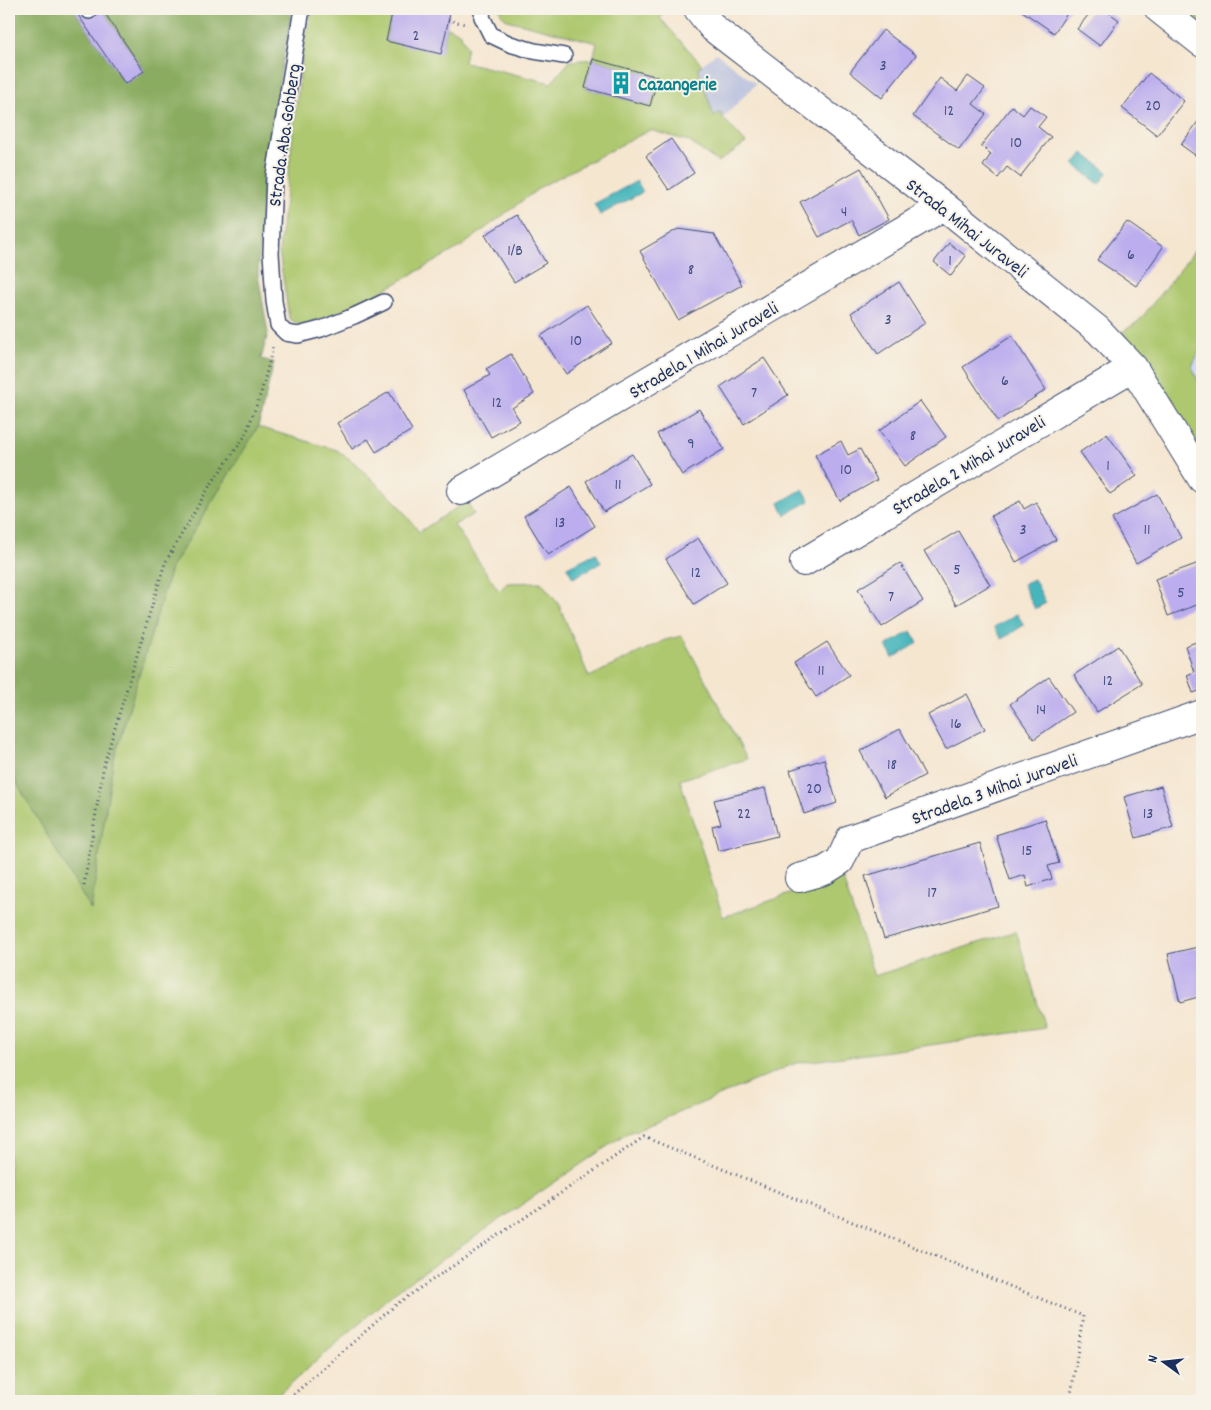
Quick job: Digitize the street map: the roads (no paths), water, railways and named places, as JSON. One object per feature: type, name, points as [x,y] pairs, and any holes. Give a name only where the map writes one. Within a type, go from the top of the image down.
[{"type":"street","name":"Strada Mihai Juraveli","points":[[698,9],[713,28],[944,206],[1098,330],[1133,367],[1202,479]]},
{"type":"street","points":[[1159,9],[1202,43]]},
{"type":"street","name":"Stradela 1 Mihai Juraveli","points":[[461,491],[944,206]]},
{"type":"street","name":"Stradela 2 Mihai Juraveli","points":[[804,562],[1133,367]]},
{"type":"street","name":"Stradela 3 Mihai Juraveli","points":[[799,878],[824,871],[840,861],[850,839],[1202,714]]},
{"type":"lane","name":"Strada Aba Gohberg","points":[[302,9],[274,176],[271,253],[274,301],[278,326],[286,333],[298,335],[321,329],[384,302]]},
{"type":"lane","points":[[483,9],[482,17],[492,35],[510,44],[534,51],[564,56]]},
{"type":"water","points":[[1083,153],[1108,172],[1099,184],[1074,165]]},
{"type":"water","points":[[637,181],[643,192],[600,215],[594,204]]},
{"type":"water","points":[[803,489],[810,501],[785,515],[779,503]]},
{"type":"water","points":[[596,553],[601,563],[573,578],[567,567]]},
{"type":"water","points":[[1034,579],[1046,603],[1035,609],[1023,584]]},
{"type":"water","points":[[1017,614],[1024,625],[1002,639],[994,627]]},
{"type":"water","points":[[911,631],[918,643],[893,658],[886,646]]},
{"type":"place","name":"Cazangerie","points":[[621,83]]}]
